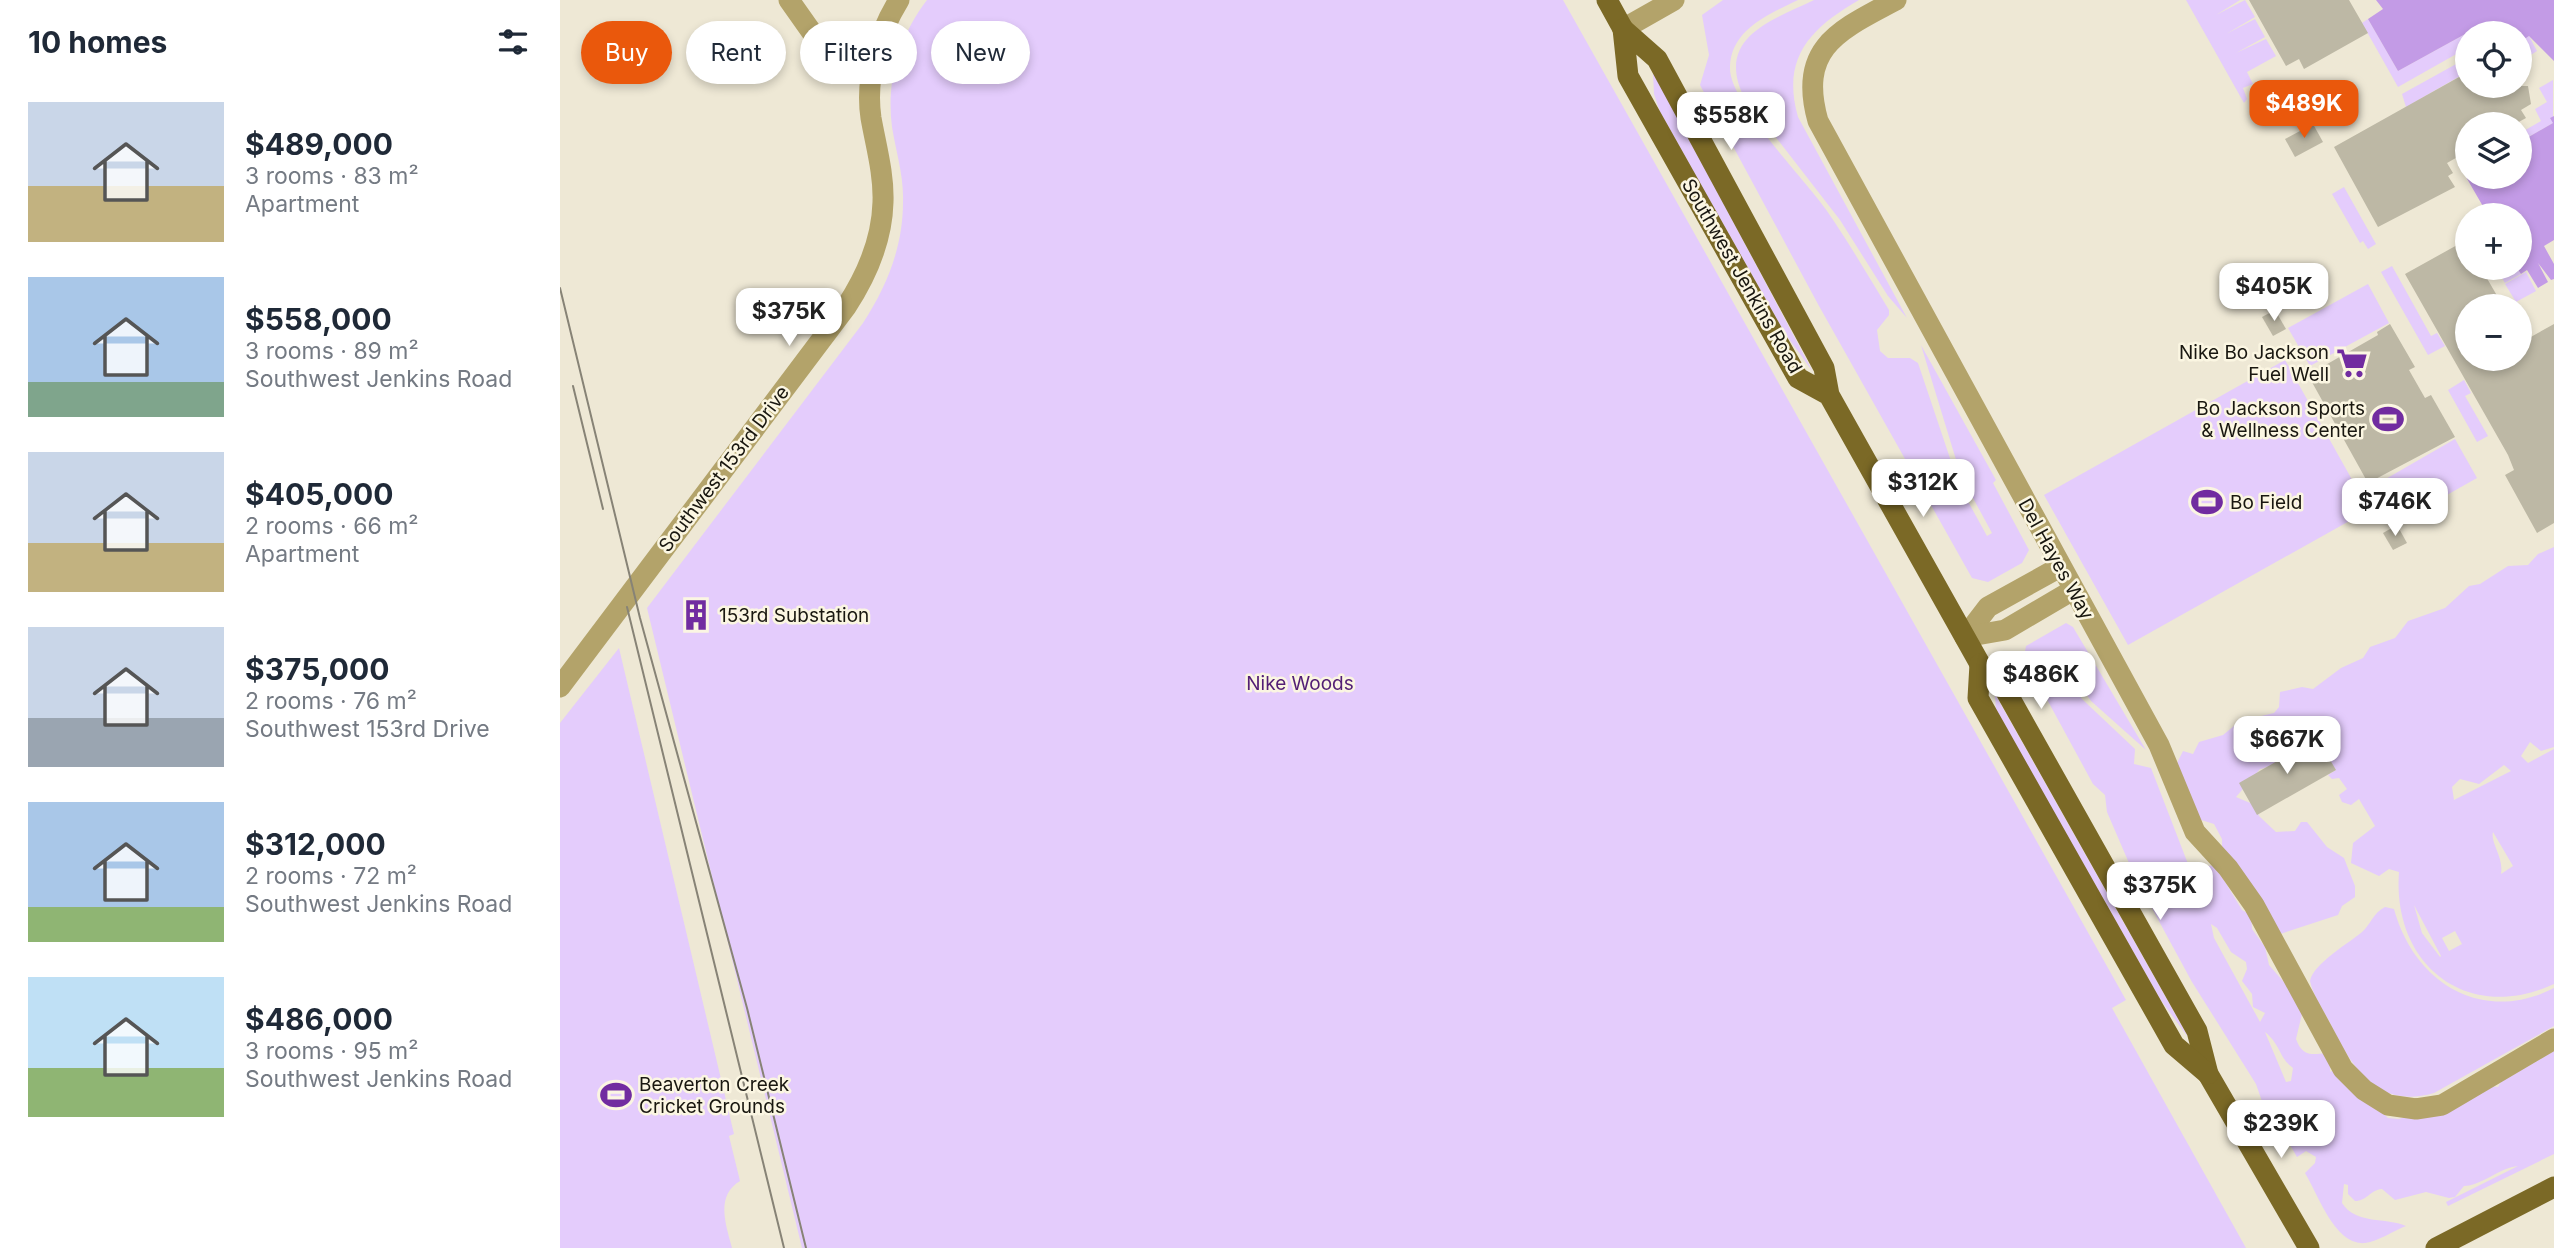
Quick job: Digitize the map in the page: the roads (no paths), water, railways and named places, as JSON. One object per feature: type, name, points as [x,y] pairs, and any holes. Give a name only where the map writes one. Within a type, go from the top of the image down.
[{"type":"main road","name":"Southwest Jenkins Road","points":[[1607,0],[1623,29],[1657,59],[1824,368],[1829,395],[1980,664],[1978,698],[2174,1045],[2207,1074],[2309,1248]]},
{"type":"main road","name":"Southwest Jenkins Road","points":[[1623,29],[1628,76],[1777,342],[1798,378],[1829,395]]},
{"type":"main road","points":[[2436,1248],[2554,1187]]},
{"type":"street","name":"Southwest 153rd Drive","points":[[890,21],[899,0]]},
{"type":"street","points":[[1623,29],[1674,0]]},
{"type":"street","name":"Del Hayes Way","points":[[1896,0],[1846,27],[1824,47],[1813,74],[1812,90],[1818,121],[1978,408],[1997,453],[2159,745],[2195,832],[2228,868],[2254,905],[2343,1069],[2353,1081],[2388,1105],[2429,1109],[2442,1105],[2554,1039]]},
{"type":"street","points":[[796,3],[806,21]]},
{"type":"street","name":"Southwest 153rd Drive","points":[[560,687],[829,329],[864,278],[876,247],[883,203],[882,180],[870,114],[872,84]]},
{"type":"street","points":[[1965,637],[1988,607],[2060,566]]},
{"type":"street","points":[[1965,637],[2005,630],[2073,590]]},
{"type":"tram line","points":[[560,288],[640,618],[747,1008],[806,1248]]},
{"type":"tram line","points":[[573,386],[603,509]]},
{"type":"tram line","points":[[627,607],[784,1248]]},
{"type":"place","name":"Nike Bo Jackson Fuel Well","points":[[2352,363]]},
{"type":"place","name":"Bo Jackson Sports & Wellness Center","points":[[2388,419]]},
{"type":"place","name":"Bo Field","points":[[2207,502]]},
{"type":"place","name":"153rd Substation","points":[[696,615]]},
{"type":"place","name":"Beaverton Creek Cricket Grounds","points":[[616,1095]]},
{"type":"park label","name":"Nike Woods","points":[[1300,683]]}]
